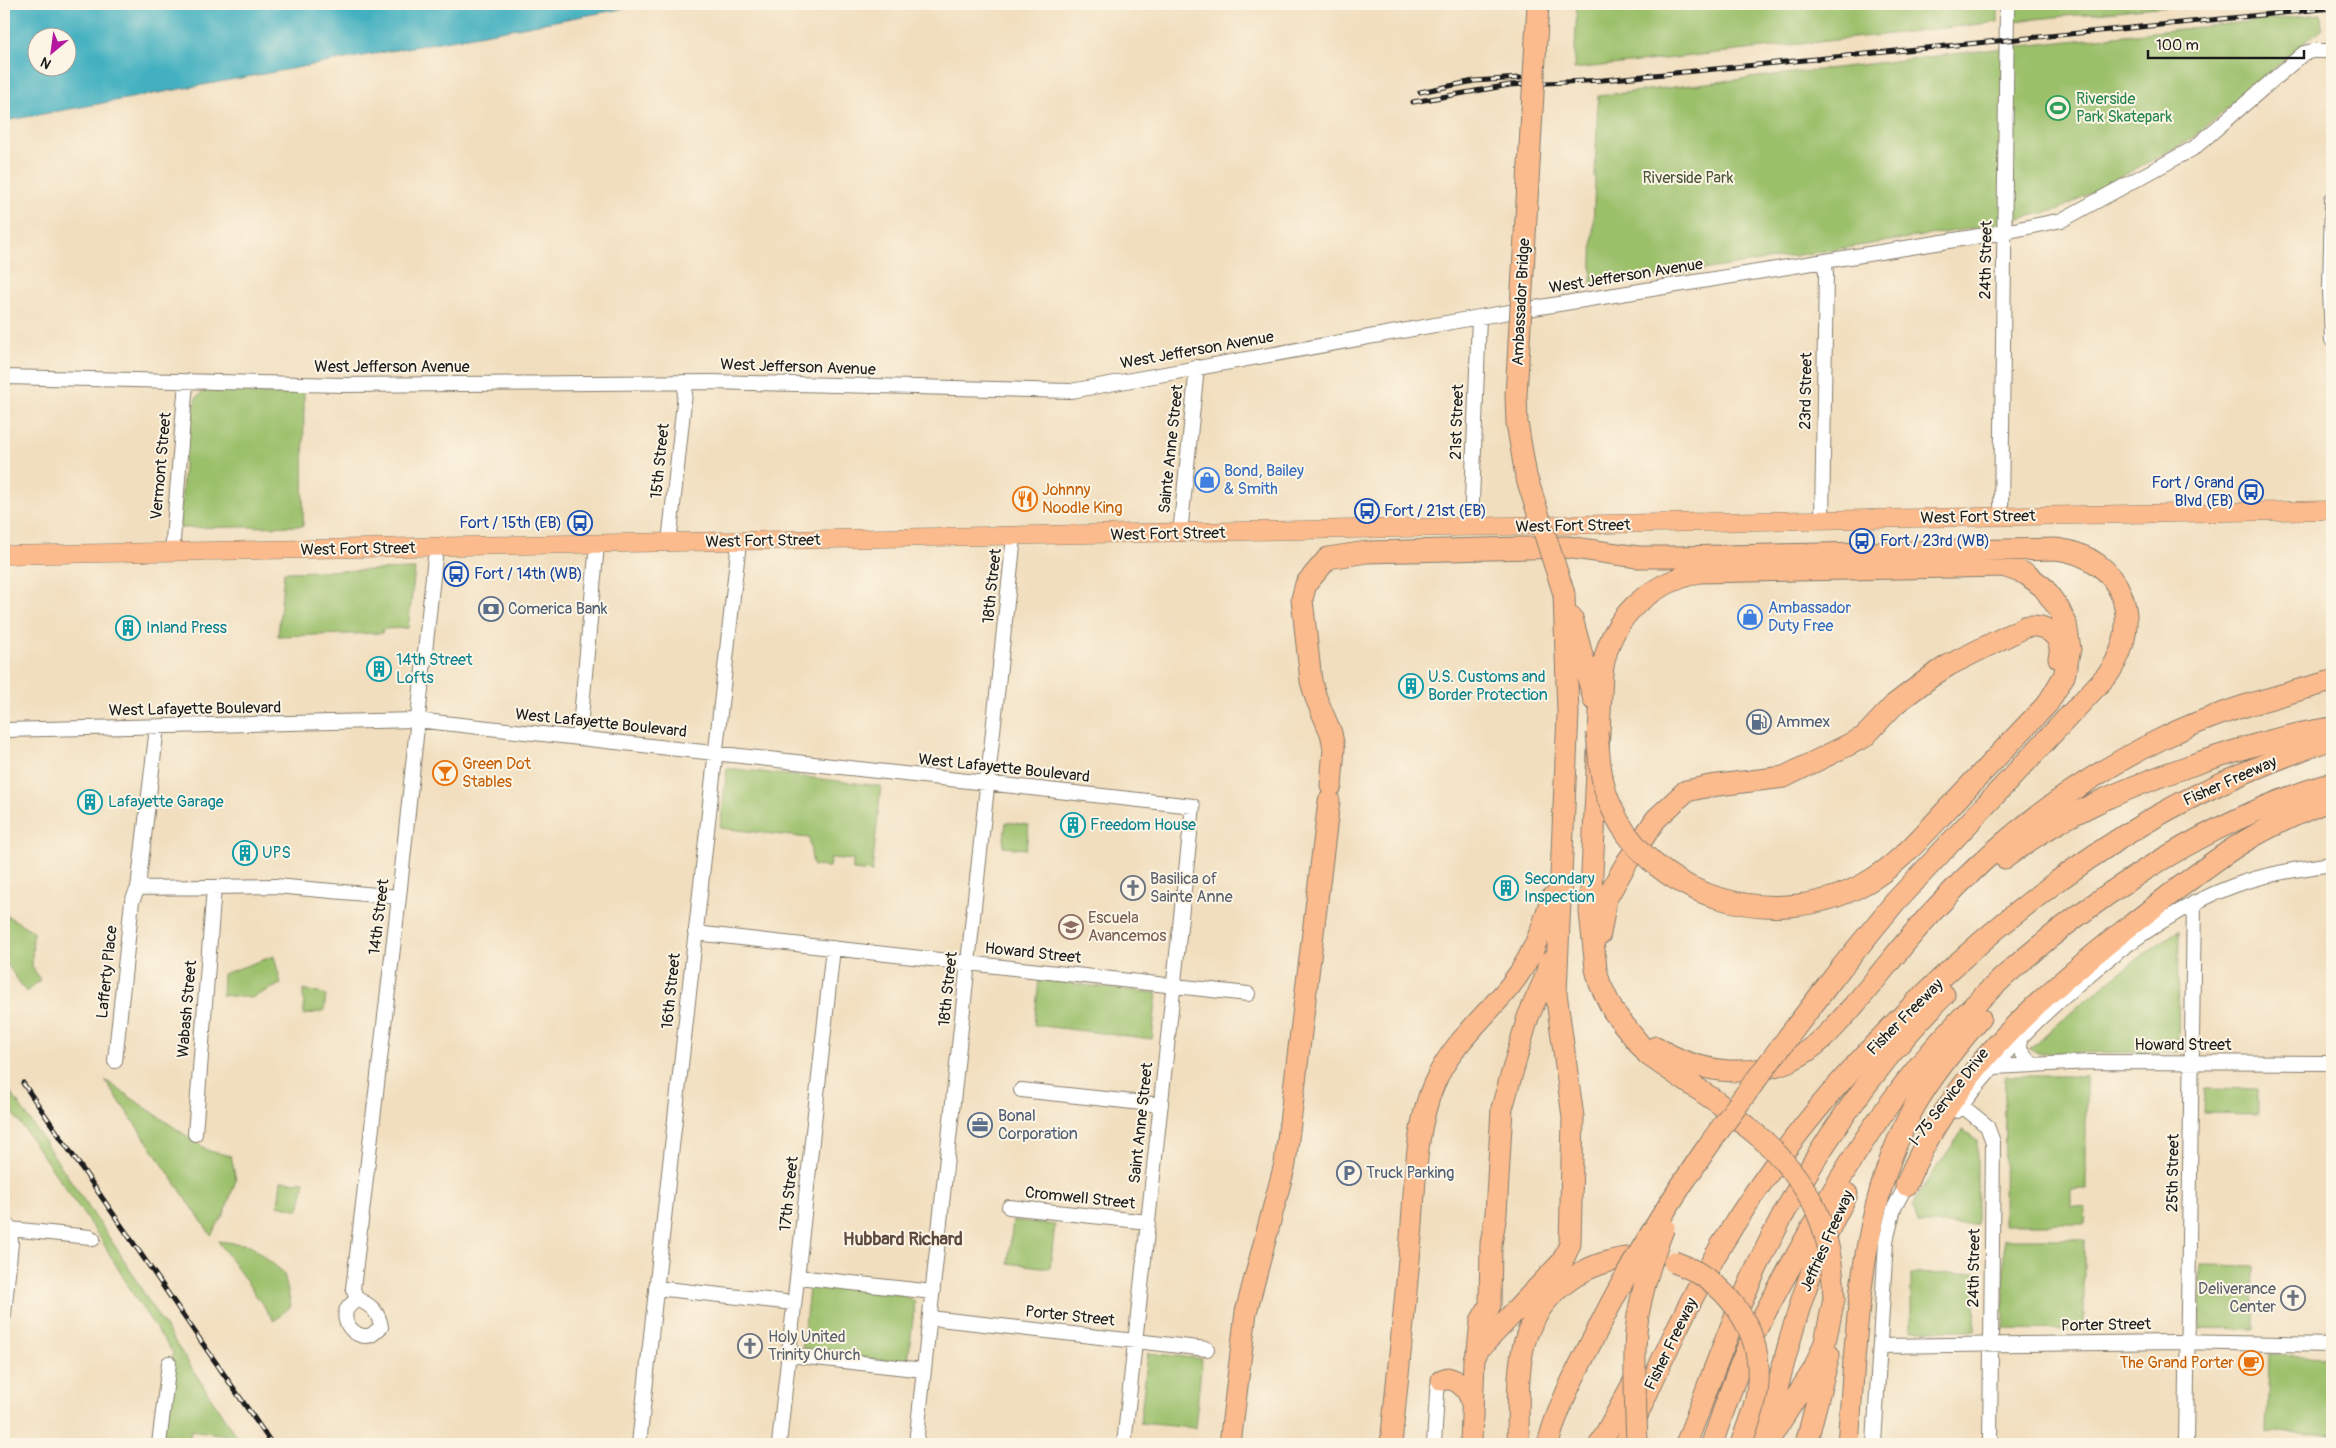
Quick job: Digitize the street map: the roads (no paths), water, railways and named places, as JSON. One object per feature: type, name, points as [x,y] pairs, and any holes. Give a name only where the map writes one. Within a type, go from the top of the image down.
[{"type":"highway","name":"Ambassador Bridge","points":[[1538,4],[1517,359],[1517,414],[1526,476],[1580,643],[1594,699],[1602,781],[1608,800],[1620,824],[1652,862],[1698,891],[1743,905],[1763,908],[1799,906],[1834,897],[1863,885],[1889,868],[1903,856],[1951,796]]},
{"type":"highway","points":[[1230,1444],[1246,1312],[1285,1164],[1330,794],[1334,748],[1331,733],[1311,681],[1302,593],[1306,584],[1328,558],[1368,552],[1567,547],[1638,557],[2056,550],[2072,551],[2085,556],[2105,570],[2121,593],[2125,605],[2127,630],[2121,654],[2109,673],[1870,931],[1736,1105],[1692,1168],[1640,1249],[1605,1314],[1559,1411],[1548,1444]]},
{"type":"highway","points":[[1806,1444],[1832,1343],[1834,1299],[1830,1247],[1819,1214],[1795,1172],[1763,1140],[1718,1102],[1648,1055],[1623,1026],[1607,1000],[1596,969],[1590,912],[1604,655],[1612,634],[1627,613],[1643,598],[1674,580],[1699,572],[1897,570],[1945,566],[2008,567],[2033,578],[2049,593],[2063,617],[2069,639],[2067,668],[2048,703],[1951,796]]},
{"type":"highway","points":[[1442,1380],[1466,1368],[1562,1262],[1569,1248],[1574,1117],[1562,1046],[1556,993],[1560,861],[1568,713],[1564,594]]},
{"type":"highway","points":[[1596,969],[1606,900],[1627,862],[1656,819],[1686,791],[1710,786],[1784,777],[1864,737],[1894,704],[1949,665],[2025,627],[2038,626],[2050,631],[2059,641],[2061,650],[2049,682],[1951,796]]},
{"type":"highway","points":[[1623,1026],[1660,1050],[1692,1064],[1732,1071],[1762,1069],[1789,1061],[1816,1045],[1828,1034],[1884,971],[1935,908],[1979,865],[2023,826],[2075,789],[2140,751],[2191,726],[2231,711],[2332,681]]},
{"type":"highway","points":[[1884,971],[1941,915],[2007,856],[2071,815],[2120,791],[2214,757],[2280,737],[2332,728]]},
{"type":"highway","name":"Fisher Freeway","points":[[1625,1444],[1664,1353],[1723,1244],[1762,1185],[1834,1091],[1898,1021],[1984,940],[2078,866],[2137,828],[2199,793],[2265,764],[2332,739]]},
{"type":"highway","points":[[1712,1444],[1752,1340],[1831,1193],[1885,1110],[1930,1054],[1994,987],[2051,937],[2107,895],[2193,841],[2262,809],[2332,783]]},
{"type":"highway","points":[[1906,1185],[1922,1147],[1970,1074],[2005,1034],[2045,995],[2125,930],[2219,858],[2260,833],[2332,800]]},
{"type":"highway","points":[[1390,1444],[1424,1114],[1434,1083],[1442,1068],[1471,1030],[1509,987],[1532,953],[1544,926],[1560,861]]},
{"type":"highway","points":[[1686,1444],[1747,1288],[1774,1234],[1812,1165],[1834,1130],[1880,1068],[1936,1004],[2078,866]]},
{"type":"highway","points":[[1471,1444],[1476,1355],[1481,1321],[1490,1306],[1491,1244],[1496,1214],[1500,1119],[1528,1016],[1546,976],[1558,928]]},
{"type":"highway","points":[[1848,1444],[1863,1275],[1870,1230],[1892,1155],[1914,1107],[1944,1061],[2051,937]]},
{"type":"highway","name":"Jeffries Freeway","points":[[1764,1444],[1802,1298],[1818,1255],[1836,1214],[1930,1054]]},
{"type":"highway","points":[[1637,1444],[1634,1371],[1636,1330],[1642,1298],[1664,1227],[1692,1168]]},
{"type":"highway","points":[[1600,1444],[1713,1238],[1762,1185]]},
{"type":"highway","points":[[1518,1444],[1520,1372],[1523,1350],[1530,1330],[1545,1304],[1577,1275],[1602,1263],[1618,1258],[1637,1257],[1674,1262],[1700,1273],[1721,1289],[1737,1307],[1751,1336],[1758,1370],[1757,1392],[1751,1417],[1740,1444]]},
{"type":"highway","points":[[1764,1444],[1814,1369],[1825,1342],[1834,1299]]},
{"type":"highway","points":[[1476,1355],[1487,1366],[1485,1444]]},
{"type":"highway","points":[[1442,1380],[1452,1380],[1467,1391],[1470,1398],[1472,1416]]},
{"type":"main road","name":"West Fort Street","points":[[4,555],[1180,534],[2332,510]]},
{"type":"street","name":"24th Street","points":[[2001,517],[2007,4]]},
{"type":"street","name":"West Jefferson Avenue","points":[[4,377],[343,385],[686,383],[1071,391],[1479,317],[1824,262],[2004,232],[2062,220],[2194,148],[2304,53],[2332,51]]},
{"type":"street","points":[[2332,199],[2332,340]]},
{"type":"street","name":"23rd Street","points":[[1822,520],[1826,273],[1824,262]]},
{"type":"street","name":"21st Street","points":[[1471,528],[1479,317]]},
{"type":"street","name":"Sainte Anne Street","points":[[1180,534],[1198,367]]},
{"type":"street","name":"Vermont Street","points":[[172,552],[186,382]]},
{"type":"street","name":"15th Street","points":[[669,543],[686,383]]},
{"type":"street","name":"18th Street","points":[[916,1444],[1014,537]]},
{"type":"street","name":"16th Street","points":[[639,1444],[714,753],[739,542]]},
{"type":"street","points":[[579,738],[597,545]]},
{"type":"street","name":"14th Street","points":[[355,1294],[436,548]]},
{"type":"street","name":"West Lafayette Boulevard","points":[[4,730],[416,720],[1193,806]]},
{"type":"street","points":[[157,727],[138,888],[276,886],[399,897]]},
{"type":"street","name":"Saint Anne Street","points":[[1124,1444],[1193,806]]},
{"type":"street","points":[[2194,903],[2232,886],[2267,875],[2332,864]]},
{"type":"street","name":"Wabash Street","points":[[195,1134],[214,887]]},
{"type":"street","name":"Lafferty Place","points":[[116,1061],[132,900],[138,888]]},
{"type":"street","name":"I-75 Service Drive","points":[[1874,1444],[1884,1264],[1890,1222],[1906,1185],[1962,1105],[1994,1066],[2020,1039],[2085,979],[2149,931],[2194,903]]},
{"type":"street","name":"25th Street","points":[[2186,1444],[2194,903]]},
{"type":"street","name":"Howard Street","points":[[695,933],[1248,994]]},
{"type":"street","name":"17th Street","points":[[779,1444],[833,948]]},
{"type":"street","points":[[2020,1039],[2019,1044],[2022,1054],[2033,1064]]},
{"type":"street","name":"Howard Street","points":[[1994,1066],[2019,1067],[2033,1064],[2332,1063]]},
{"type":"street","points":[[1022,1090],[1161,1105]]},
{"type":"street","name":"24th Street","points":[[1962,1105],[1987,1126],[1993,1142],[1990,1444]]},
{"type":"street","name":"Cromwell Street","points":[[1009,1207],[1148,1222]]},
{"type":"street","points":[[4,1315],[11,1243],[7,1225],[93,1239]]},
{"type":"street","points":[[798,1277],[933,1292]]},
{"type":"street","points":[[656,1288],[794,1303]]},
{"type":"street","name":"Porter Street","points":[[930,1318],[1207,1349]]},
{"type":"street","name":"Porter Street","points":[[1880,1346],[2188,1342],[2332,1344]]},
{"type":"street","points":[[789,1355],[924,1370]]},
{"type":"street","points":[[159,1444],[169,1363]]},
{"type":"street","points":[[1434,1444],[1437,1393],[1438,1386],[1442,1380]]},
{"type":"water","points":[[4,4],[649,4],[4,121]]},
{"type":"railway","points":[[1413,102],[1510,85],[1603,80],[2332,8]]},
{"type":"railway","points":[[1420,92],[1474,81],[1520,78]]},
{"type":"railway","points":[[23,1083],[272,1444]]},
{"type":"place","name":"Riverside Park Skatepark","points":[[2058,108]]},
{"type":"place","name":"Bond, Bailey & Smith","points":[[1207,480]]},
{"type":"place","name":"Fort / Grand Blvd (EB)","points":[[2251,492]]},
{"type":"place","name":"Johnny Noodle King","points":[[1025,499]]},
{"type":"place","name":"Fort / 21st (EB)","points":[[1367,511]]},
{"type":"place","name":"Fort / 15th (EB)","points":[[580,523]]},
{"type":"place","name":"Fort / 23rd (WB)","points":[[1862,541]]},
{"type":"place","name":"Fort / 14th (WB)","points":[[456,574]]},
{"type":"place","name":"Comerica Bank","points":[[491,609]]},
{"type":"place","name":"Ambassador Duty Free","points":[[1750,617]]},
{"type":"place","name":"Inland Press","points":[[128,628]]},
{"type":"place","name":"14th Street Lofts","points":[[379,669]]},
{"type":"place","name":"U.S. Customs and Border Protection","points":[[1411,686]]},
{"type":"place","name":"Ammex","points":[[1759,722]]},
{"type":"place","name":"Green Dot Stables","points":[[445,773]]},
{"type":"place","name":"Lafayette Garage","points":[[90,802]]},
{"type":"place","name":"Freedom House","points":[[1073,825]]},
{"type":"place","name":"UPS","points":[[245,853]]},
{"type":"place","name":"Basilica of Sainte Anne","points":[[1133,888]]},
{"type":"place","name":"Secondary Inspection","points":[[1506,888]]},
{"type":"place","name":"Escuela Avancemos","points":[[1071,927]]},
{"type":"place","name":"Bonal Corporation","points":[[980,1125]]},
{"type":"place","name":"Truck Parking","points":[[1349,1173]]},
{"type":"place","name":"Deliverance Center","points":[[2293,1298]]},
{"type":"place","name":"Holy United Trinity Church","points":[[750,1346]]},
{"type":"place","name":"The Grand Porter","points":[[2251,1363]]},
{"type":"district","name":"Hubbard Richard","points":[[903,1239]]},
{"type":"park label","name":"Riverside Park","points":[[1688,178]]}]
